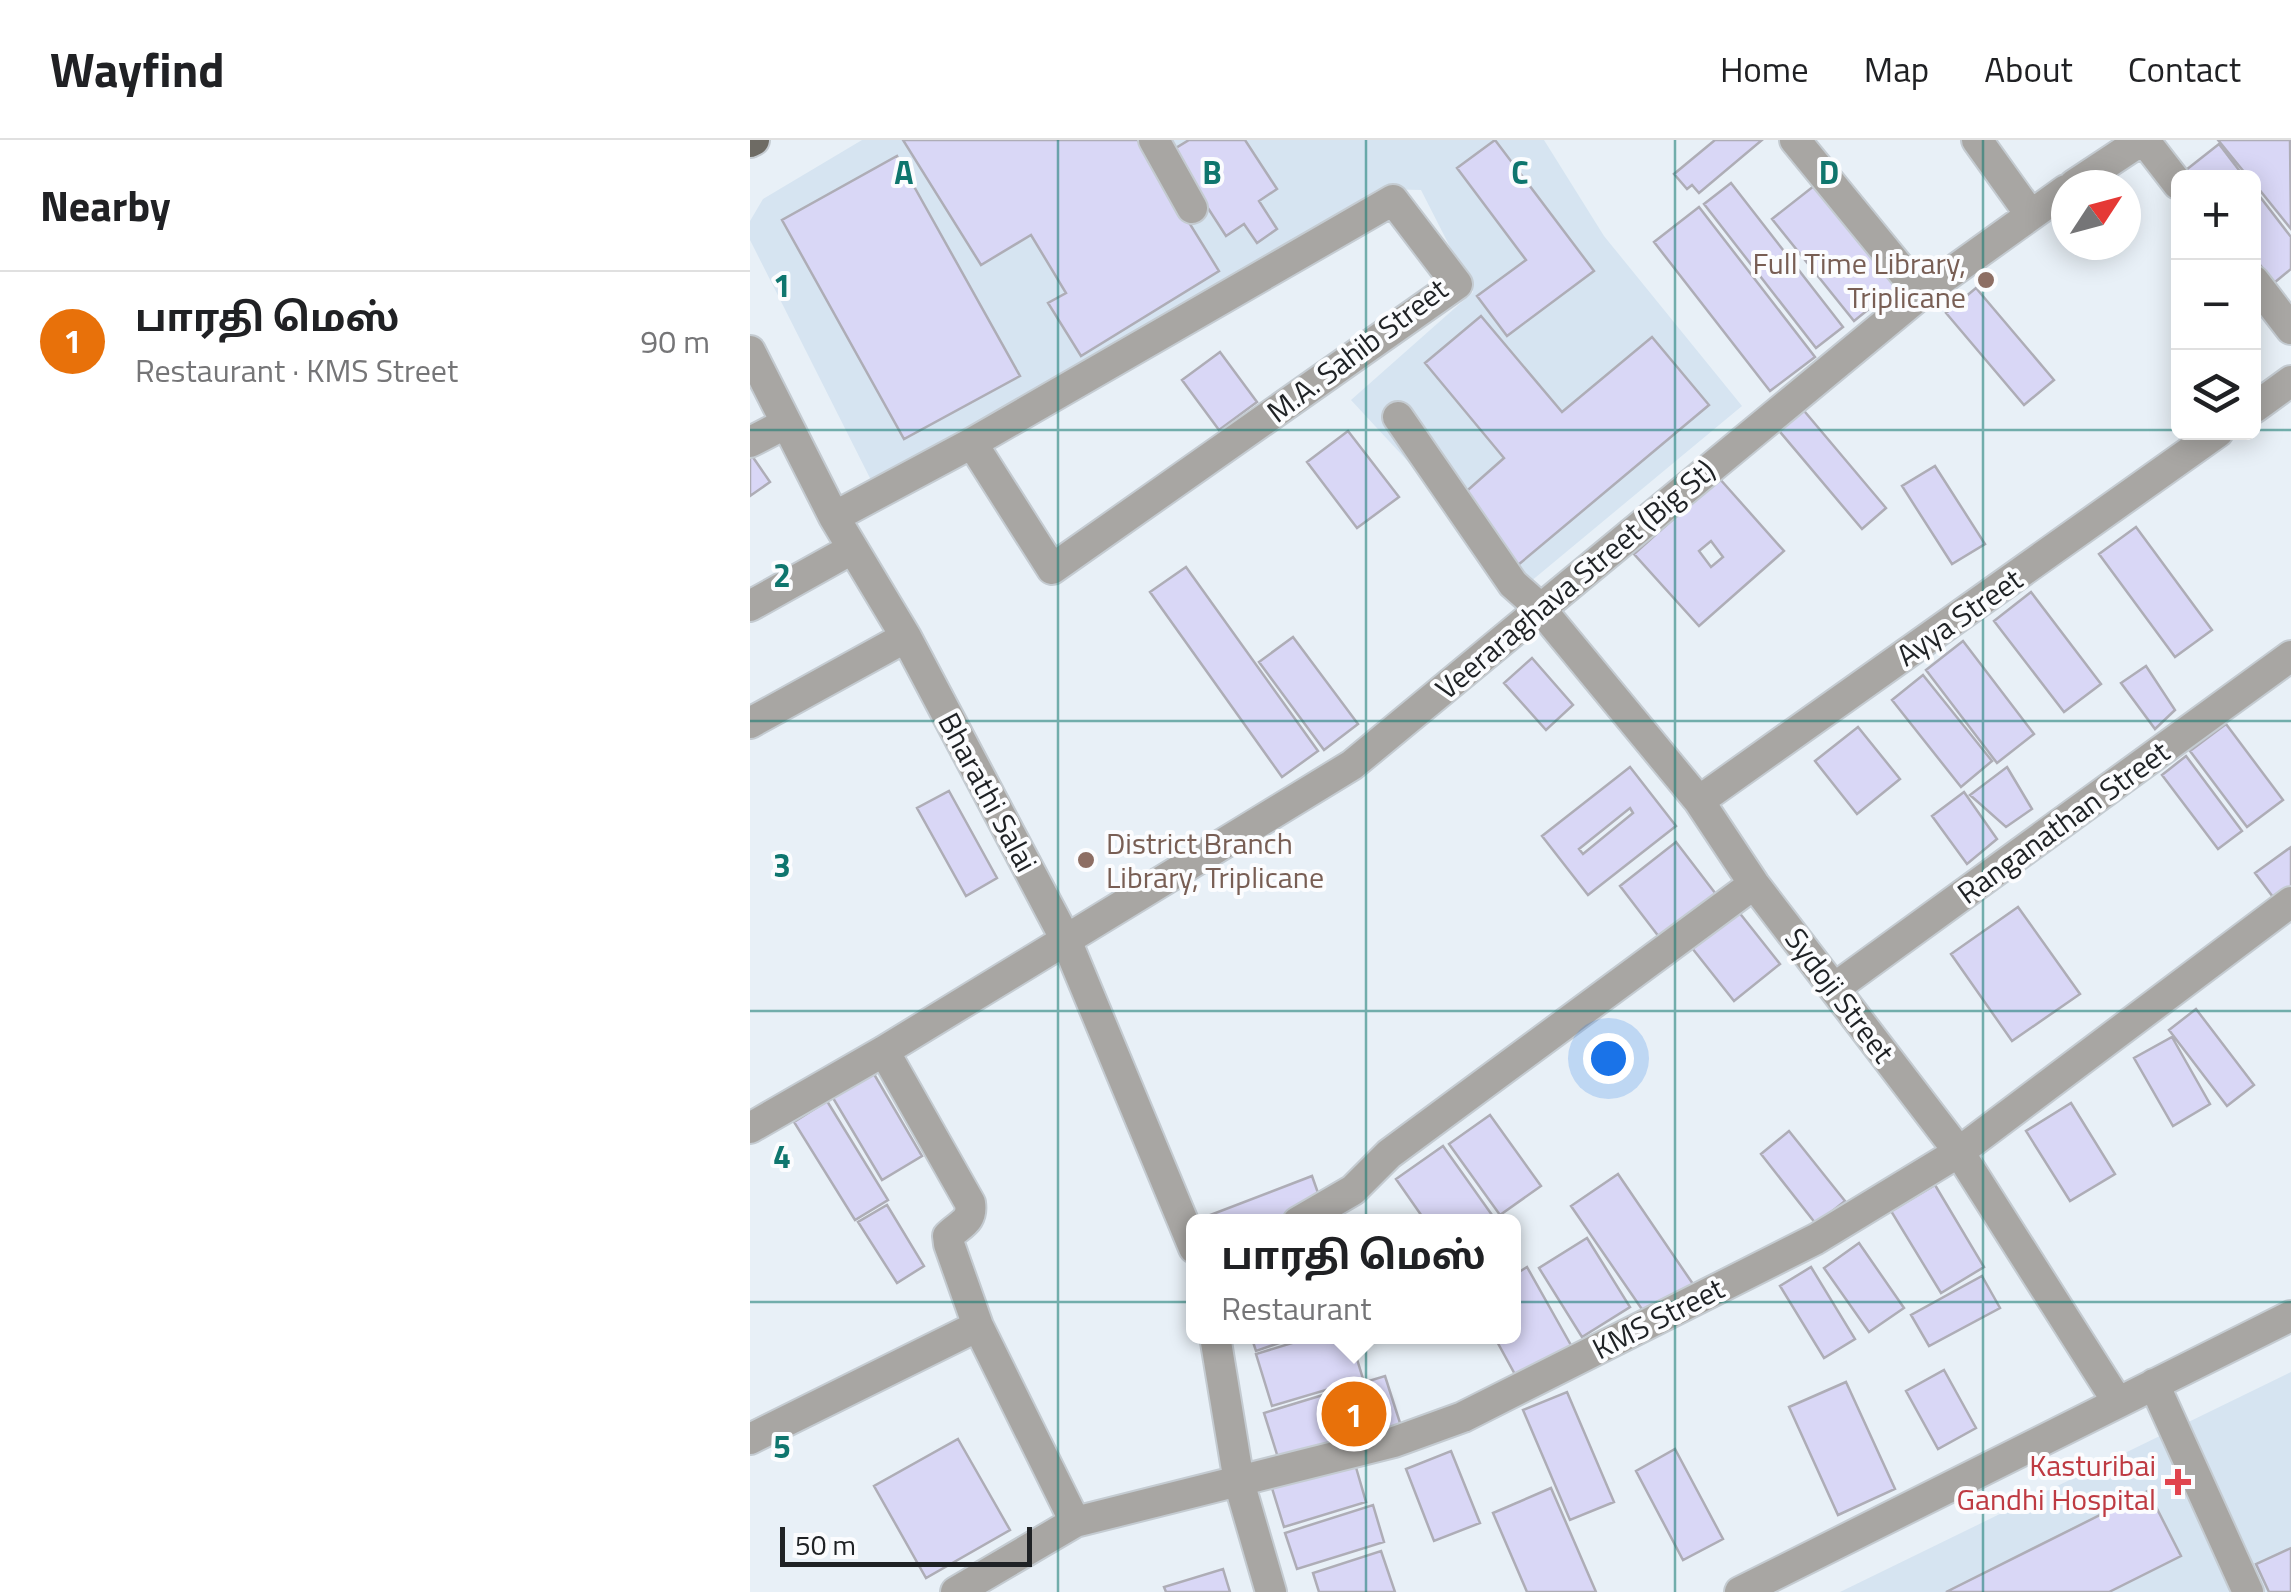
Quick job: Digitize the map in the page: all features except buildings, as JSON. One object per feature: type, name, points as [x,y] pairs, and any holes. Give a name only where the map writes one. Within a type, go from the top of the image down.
[{"type":"street","points":[[1154,140],[1192,208]]},
{"type":"street","points":[[1795,140],[1920,294]]},
{"type":"street","points":[[1977,140],[2030,214]]},
{"type":"street","points":[[2097,170],[2143,140],[2171,175]]},
{"type":"street","name":"M.A. Sahib Street","points":[[834,517],[972,443],[1393,200],[1457,284],[1052,570],[972,443]]},
{"type":"street","name":"Veeraraghava Street (Big St)","points":[[750,1128],[884,1051],[1352,765],[1920,294],[2051,200]]},
{"type":"street","points":[[2261,290],[2291,329]]},
{"type":"street","name":"Bharathi Salai","points":[[750,351],[834,517],[906,636],[1066,940],[1186,1229]]},
{"type":"street","points":[[2261,403],[2291,381]]},
{"type":"street","name":"Sydoji Street","points":[[1398,417],[1513,584],[1540,607],[1699,800],[1754,884],[1959,1152],[2117,1401]]},
{"type":"street","points":[[750,442],[785,424]]},
{"type":"street","name":"Ayya Street","points":[[1699,800],[2207,440]]},
{"type":"street","points":[[750,606],[852,549]]},
{"type":"street","points":[[750,723],[906,636]]},
{"type":"street","name":"Ranganathan Street","points":[[1836,988],[2291,656]]},
{"type":"street","points":[[1312,1214],[1354,1190],[1389,1154],[1754,884]]},
{"type":"street","name":"KMS Street","points":[[956,1592],[1074,1522],[1394,1442],[1462,1417],[1816,1239],[1959,1152],[2291,902]]},
{"type":"street","points":[[884,1051],[970,1202],[971,1214],[966,1223],[948,1236],[978,1326],[1074,1522]]},
{"type":"street","points":[[1740,1592],[2291,1316]]},
{"type":"street","points":[[750,1439],[978,1326]]},
{"type":"street","points":[[1216,1344],[1239,1482],[1270,1592]]},
{"type":"street","points":[[2154,1384],[2248,1592]]},
{"type":"shaded area","points":[[862,140],[1544,140],[1604,236],[1742,406],[1524,587],[1351,400],[1473,292],[1421,190],[1378,189],[977,430],[874,486],[750,240],[750,221],[763,199]]},
{"type":"shaded area","name":"Kasturibai Gandhi Hospital","points":[[2291,1372],[2291,1592],[1840,1592]]},
{"type":"place","name":"Full Time Library, Triplicane","points":[[1986,280]]},
{"type":"place","name":"District Branch Library, Triplicane","points":[[1086,860]]},
{"type":"place","name":"பாரதி மெஸ்","points":[[1354,1414]]},
{"type":"place","name":"Kasturibai Gandhi Hospital","points":[[2178,1482]]}]
